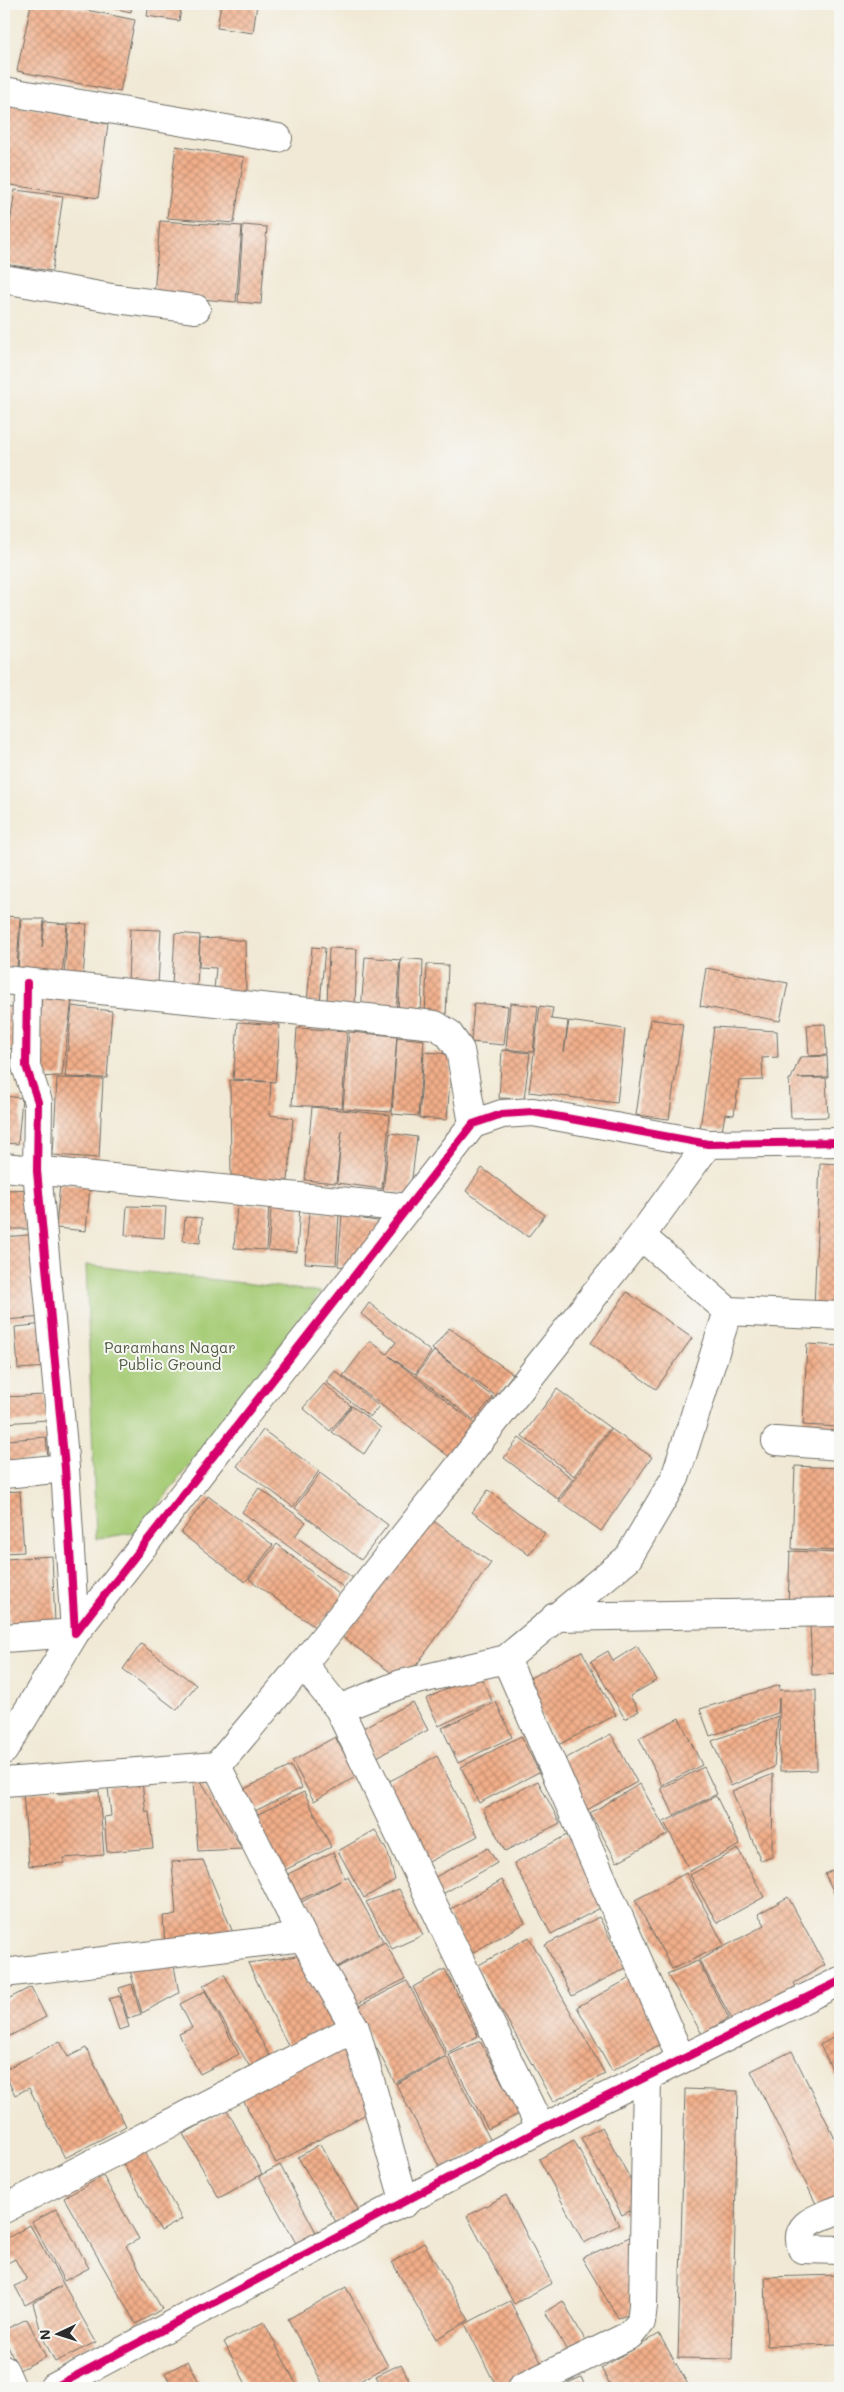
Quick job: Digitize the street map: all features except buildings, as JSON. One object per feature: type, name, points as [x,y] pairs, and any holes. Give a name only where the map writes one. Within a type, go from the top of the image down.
[{"type":"street","points":[[4,91],[278,138]]},
{"type":"street","points":[[4,279],[117,299],[196,309]]},
{"type":"street","points":[[75,1633],[65,1468],[37,1171],[38,1102],[26,1066],[16,982],[434,1025],[448,1033],[460,1050],[473,1124]]},
{"type":"street","points":[[4,1750],[75,1633],[473,1124],[502,1114],[533,1112],[708,1144],[840,1142]]},
{"type":"street","points":[[4,1782],[216,1766],[303,1664],[640,1236],[708,1144]]},
{"type":"street","points":[[4,1167],[408,1208]]},
{"type":"street","points":[[640,1236],[728,1311],[840,1316]]},
{"type":"street","points":[[339,1709],[421,1678],[506,1658],[628,1558],[658,1510],[675,1478],[728,1311]]},
{"type":"street","points":[[776,1441],[840,1446]]},
{"type":"street","points":[[4,1474],[65,1468]]},
{"type":"street","points":[[555,1617],[840,1612]]},
{"type":"street","points":[[4,1638],[75,1633]]},
{"type":"street","points":[[506,1658],[681,2059]]},
{"type":"street","points":[[303,1664],[339,1709],[541,2129]]},
{"type":"street","points":[[216,1766],[303,1936],[355,2028],[405,2203]]},
{"type":"street","points":[[4,1973],[303,1936]]},
{"type":"street","points":[[53,2388],[405,2203],[541,2129],[840,1981]]},
{"type":"street","points":[[4,2210],[355,2028]]},
{"type":"street","points":[[521,2388],[630,2335],[641,2322],[643,2305],[647,2076]]},
{"type":"street","points":[[840,2209],[807,2224],[800,2232],[798,2240],[802,2250],[840,2250]]},
{"type":"street","points":[[4,2370],[12,2388]]},
{"type":"green space","name":"Paramhans Nagar Public Ground","points":[[86,1265],[321,1292],[138,1532],[96,1539]]},
{"type":"cycle path","points":[[27,983],[26,1066],[38,1102],[37,1171],[65,1468],[75,1633],[473,1124],[502,1114],[533,1112],[708,1144],[840,1142]]},
{"type":"cycle path","points":[[53,2388],[541,2129],[840,1981]]}]
